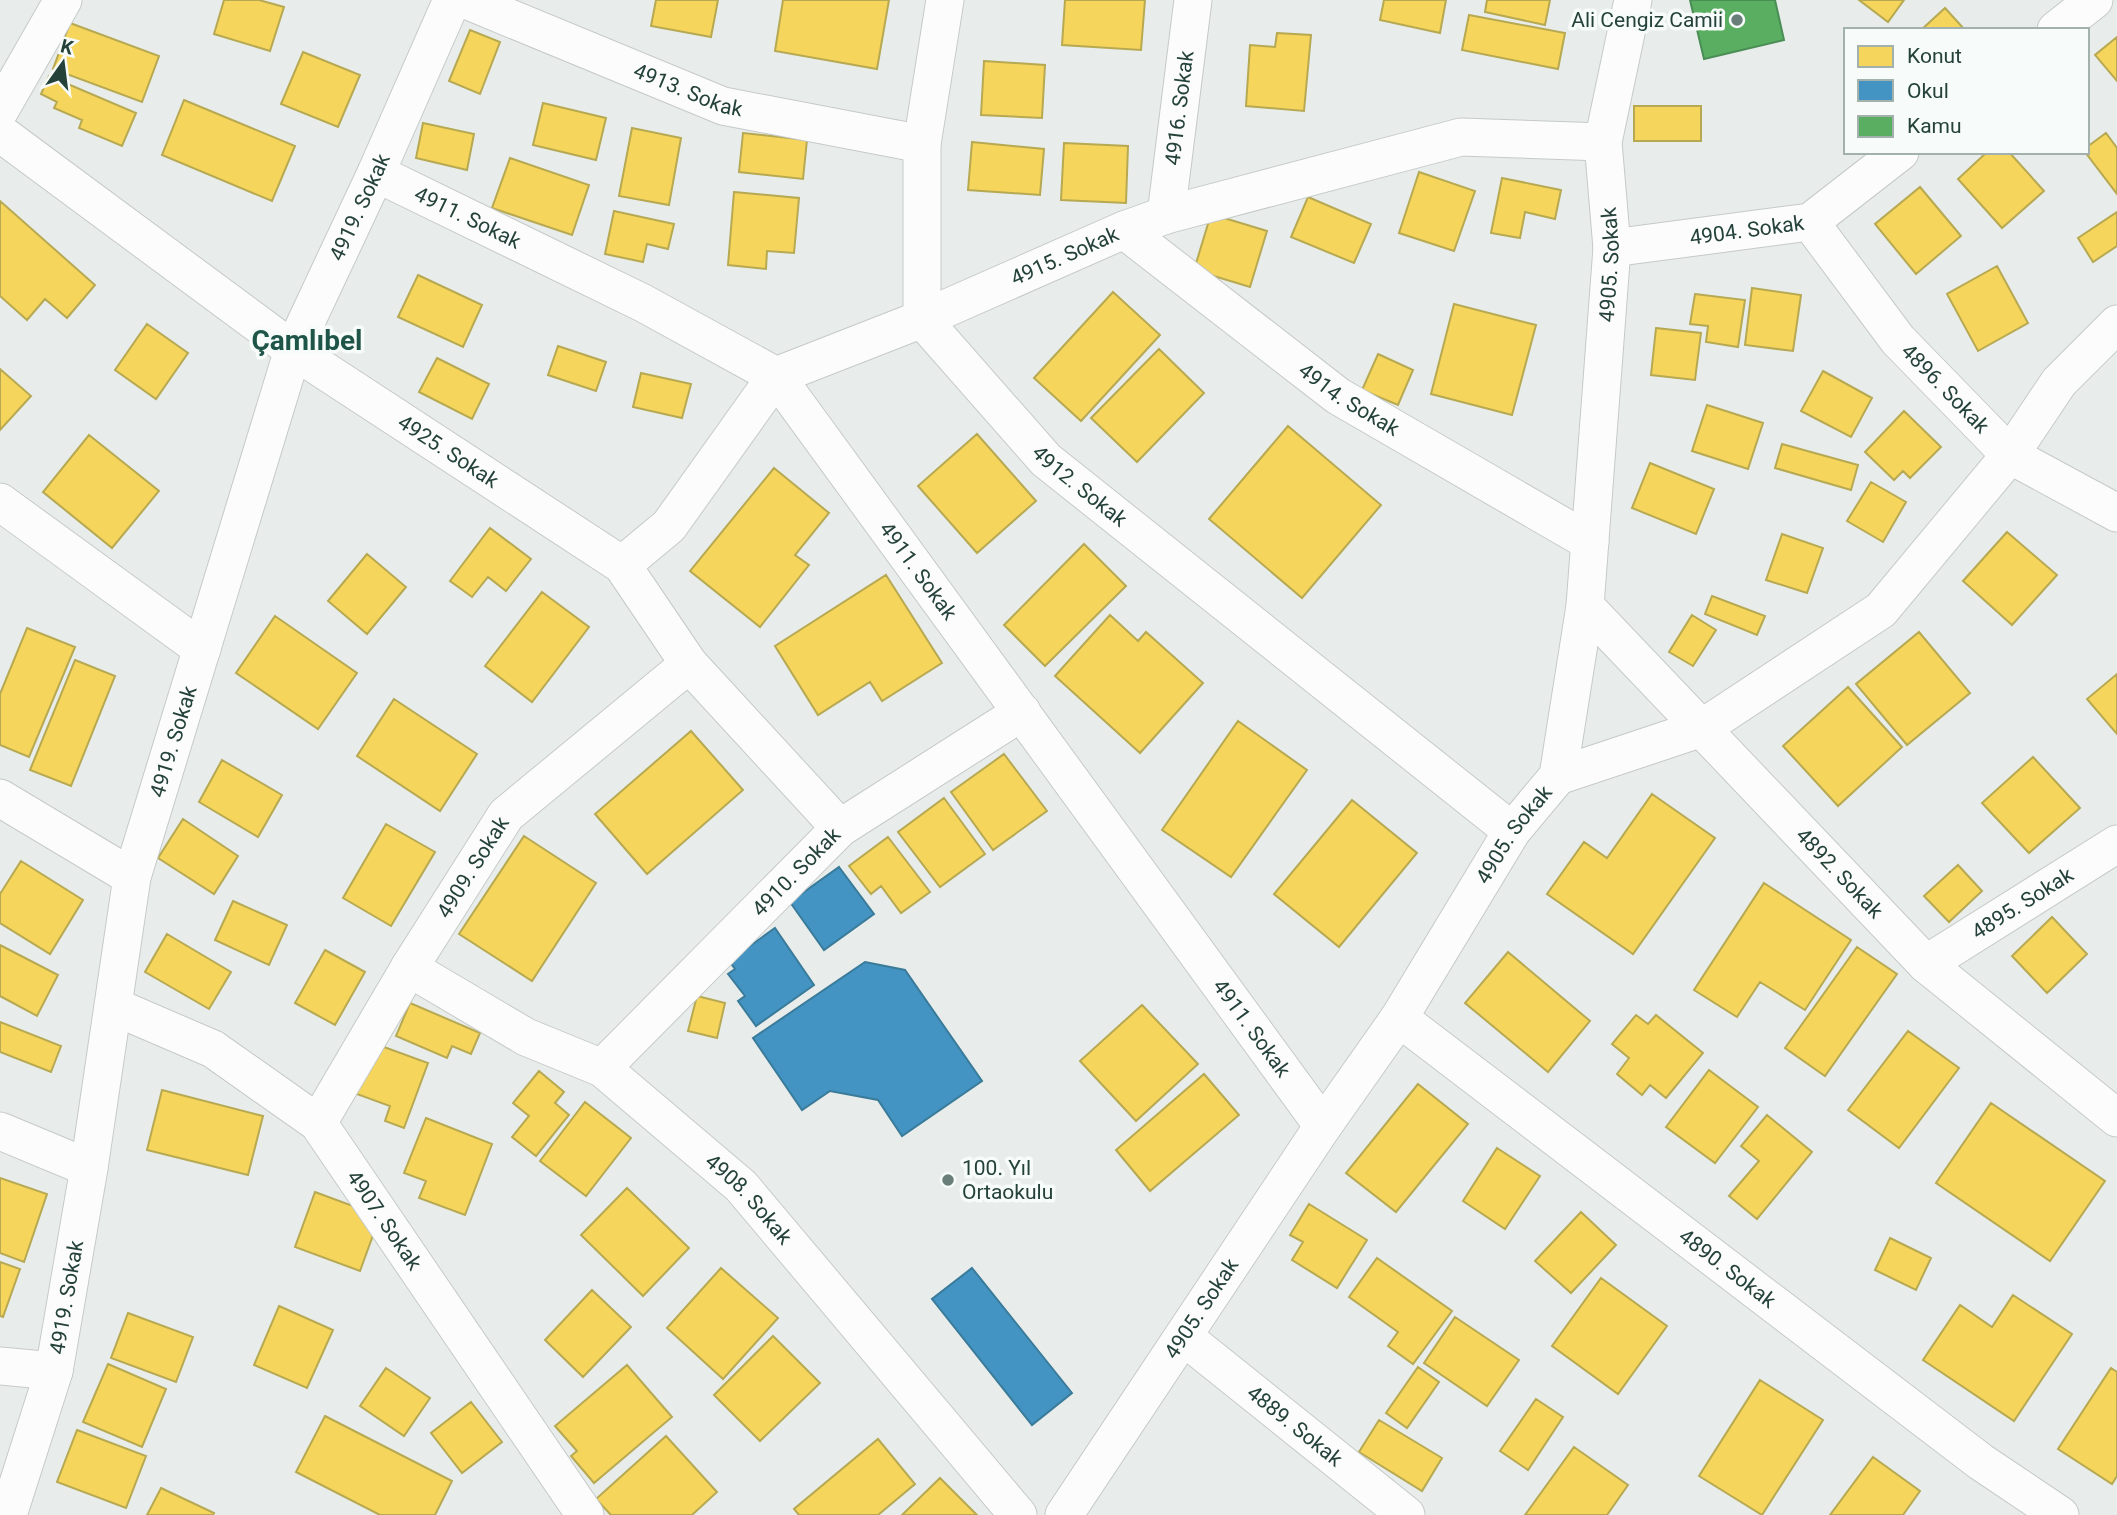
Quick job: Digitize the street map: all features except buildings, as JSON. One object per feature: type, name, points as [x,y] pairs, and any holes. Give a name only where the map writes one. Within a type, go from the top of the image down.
[{"type":"street","points":[[0,110],[62,0]]},
{"type":"street","name":"4919. Sokak","points":[[8,1515],[54,1371],[89,1168],[132,877],[293,350],[376,173],[452,0]]},
{"type":"street","name":"4913. Sokak","points":[[466,0],[723,106],[922,144]]},
{"type":"street","points":[[922,319],[922,144],[945,0]]},
{"type":"street","name":"4916. Sokak","points":[[1166,215],[1193,0]]},
{"type":"street","name":"4905. Sokak","points":[[1064,1515],[1323,1126],[1399,1018],[1512,831],[1558,776],[1585,606],[1612,248],[1603,142],[1633,0]]},
{"type":"street","points":[[2059,28],[2094,0]]},
{"type":"street","name":"4925. Sokak","points":[[0,133],[293,350],[622,565],[689,664],[840,828]]},
{"type":"street","name":"4915. Sokak","points":[[776,376],[922,319],[1124,230],[1166,215],[1461,137],[1603,142]]},
{"type":"street","name":"4904. Sokak","points":[[1612,248],[1810,222],[1897,154]]},
{"type":"street","name":"4911. Sokak","points":[[376,173],[643,303],[776,376],[1323,1126]]},
{"type":"street","name":"4896. Sokak","points":[[1810,222],[1898,340],[2010,455],[2117,513]]},
{"type":"street","name":"4914. Sokak","points":[[1124,230],[1338,396],[1590,542]]},
{"type":"street","name":"4912. Sokak","points":[[922,319],[1046,460],[1512,831]]},
{"type":"street","points":[[1558,776],[1702,728],[1881,610],[2010,455],[2059,382],[2117,324]]},
{"type":"street","points":[[622,565],[669,526],[776,376]]},
{"type":"street","points":[[0,502],[202,649]]},
{"type":"street","name":"4892. Sokak","points":[[1585,606],[1927,964],[2117,1118]]},
{"type":"street","name":"4909. Sokak","points":[[318,1124],[409,968],[506,815],[689,664]]},
{"type":"street","name":"4910. Sokak","points":[[603,1068],[840,828],[1022,712]]},
{"type":"street","points":[[0,799],[132,877]]},
{"type":"street","name":"4895. Sokak","points":[[1927,964],[2117,844]]},
{"type":"street","name":"4908. Sokak","points":[[409,968],[526,1037],[603,1068],[741,1186],[1018,1515]]},
{"type":"street","name":"4907. Sokak","points":[[113,1006],[213,1048],[318,1124],[571,1510]]},
{"type":"street","name":"4890. Sokak","points":[[1399,1018],[1981,1462],[2060,1515]]},
{"type":"street","points":[[0,1131],[89,1168]]},
{"type":"street","name":"4889. Sokak","points":[[1184,1337],[1406,1515]]},
{"type":"street","points":[[0,1366],[54,1371]]},
{"type":"place","name":"Ali Cengiz Camii","points":[[1737,20]]},
{"type":"place","name":"100. Yıl Ortaokulu","points":[[948,1180]]},
{"type":"district","name":"Çamlıbel","points":[[307,340]]}]
